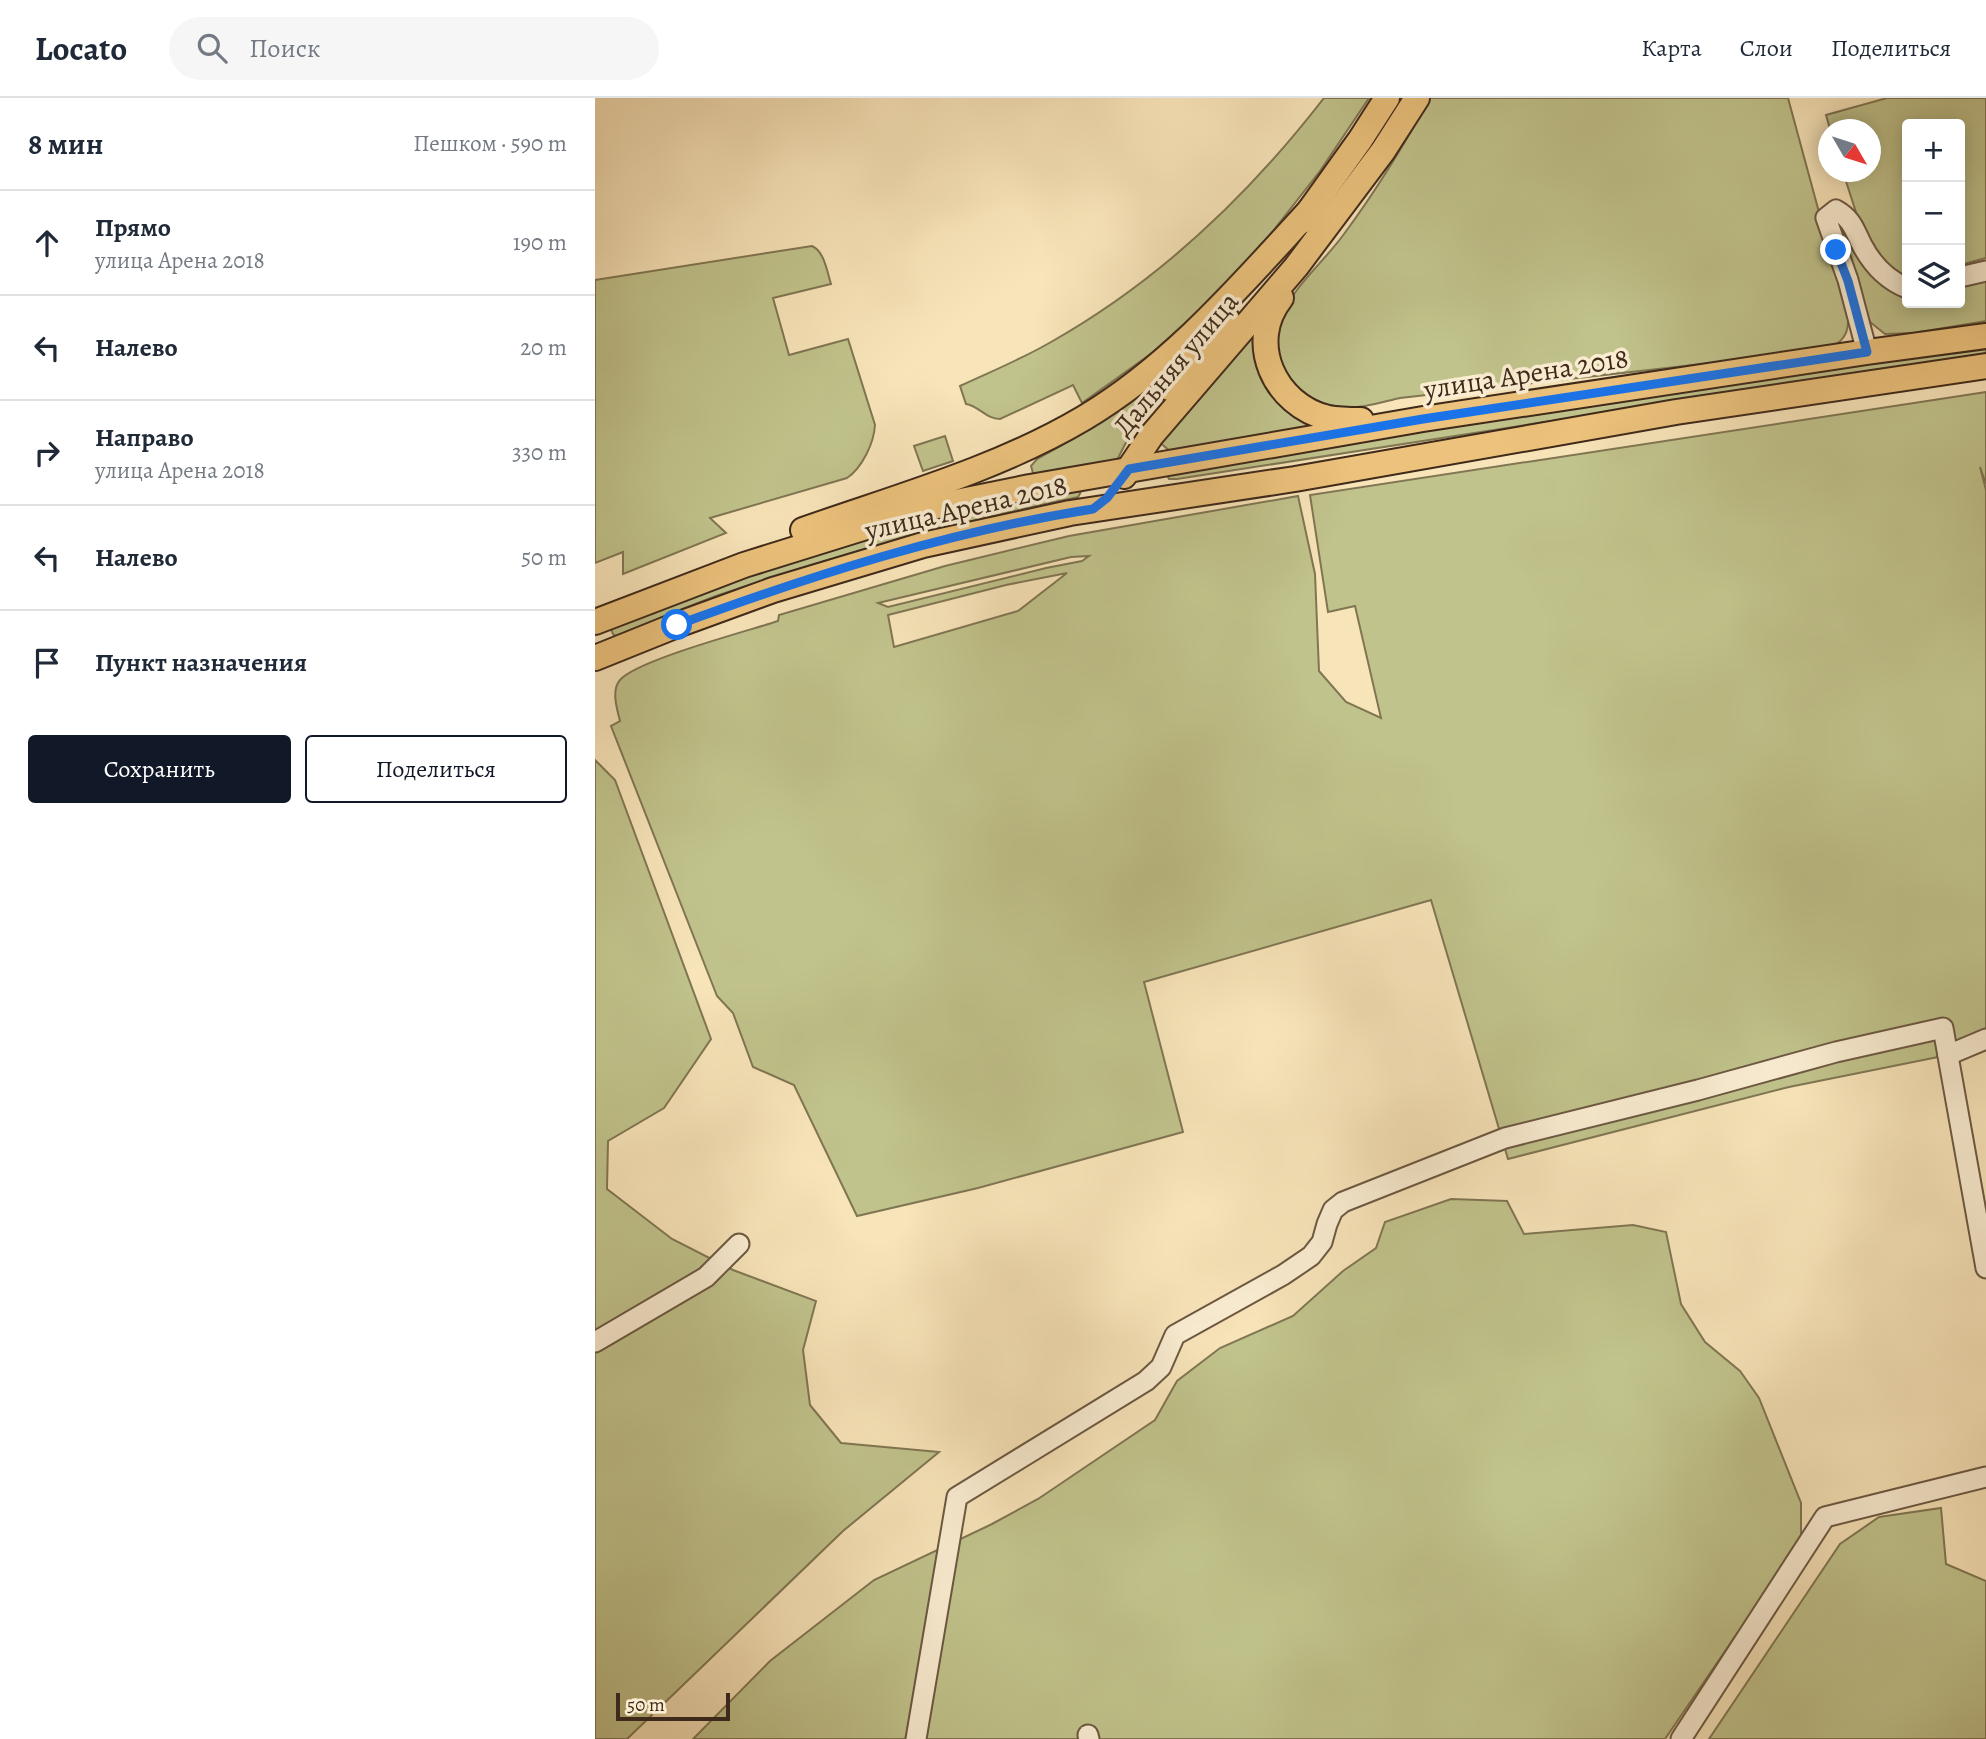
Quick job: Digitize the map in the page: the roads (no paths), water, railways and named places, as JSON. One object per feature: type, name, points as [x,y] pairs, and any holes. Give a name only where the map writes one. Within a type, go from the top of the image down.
[{"type":"main road","name":"Дальняя улица","points":[[1129,469],[1126,453],[1144,419],[1236,308],[1310,210],[1387,98]]},
{"type":"main road","name":"Дальняя улица","points":[[1129,469],[1151,436],[1296,267],[1384,151],[1417,98]]},
{"type":"main road","points":[[1384,151],[1358,201],[1273,308],[1266,328],[1265,348],[1269,369],[1277,383],[1305,408],[1327,417],[1347,420],[1423,419]]},
{"type":"main road","points":[[595,608],[749,548],[986,465],[1039,442],[1085,417],[1167,357],[1204,323],[1310,210]]},
{"type":"main road","name":"улица Арена 2018","points":[[595,622],[744,565],[927,508],[1129,469],[1423,419],[1986,336]]},
{"type":"main road","name":"улица Арена 2018","points":[[595,658],[749,598],[843,568],[923,545],[1093,509],[1295,479],[1677,412],[1986,366]]},
{"type":"main road","points":[[1093,509],[1107,498],[1129,469],[1135,482],[1166,498]]},
{"type":"street","points":[[1867,352],[1848,281],[1826,218],[1836,210],[1853,222],[1863,247],[1879,270],[1902,286]]},
{"type":"street","points":[[1965,276],[1986,271]]},
{"type":"street","points":[[916,1739],[957,1497],[1146,1381],[1161,1367],[1175,1335],[1283,1275],[1311,1256],[1322,1242],[1333,1210],[1343,1202],[1505,1138],[1836,1052],[1943,1028],[1979,1185],[1986,1268]]},
{"type":"street","points":[[1948,1055],[1986,1038]]},
{"type":"street","points":[[595,1342],[706,1278],[739,1244]]},
{"type":"street","points":[[1681,1739],[1825,1517],[1986,1477]]}]
